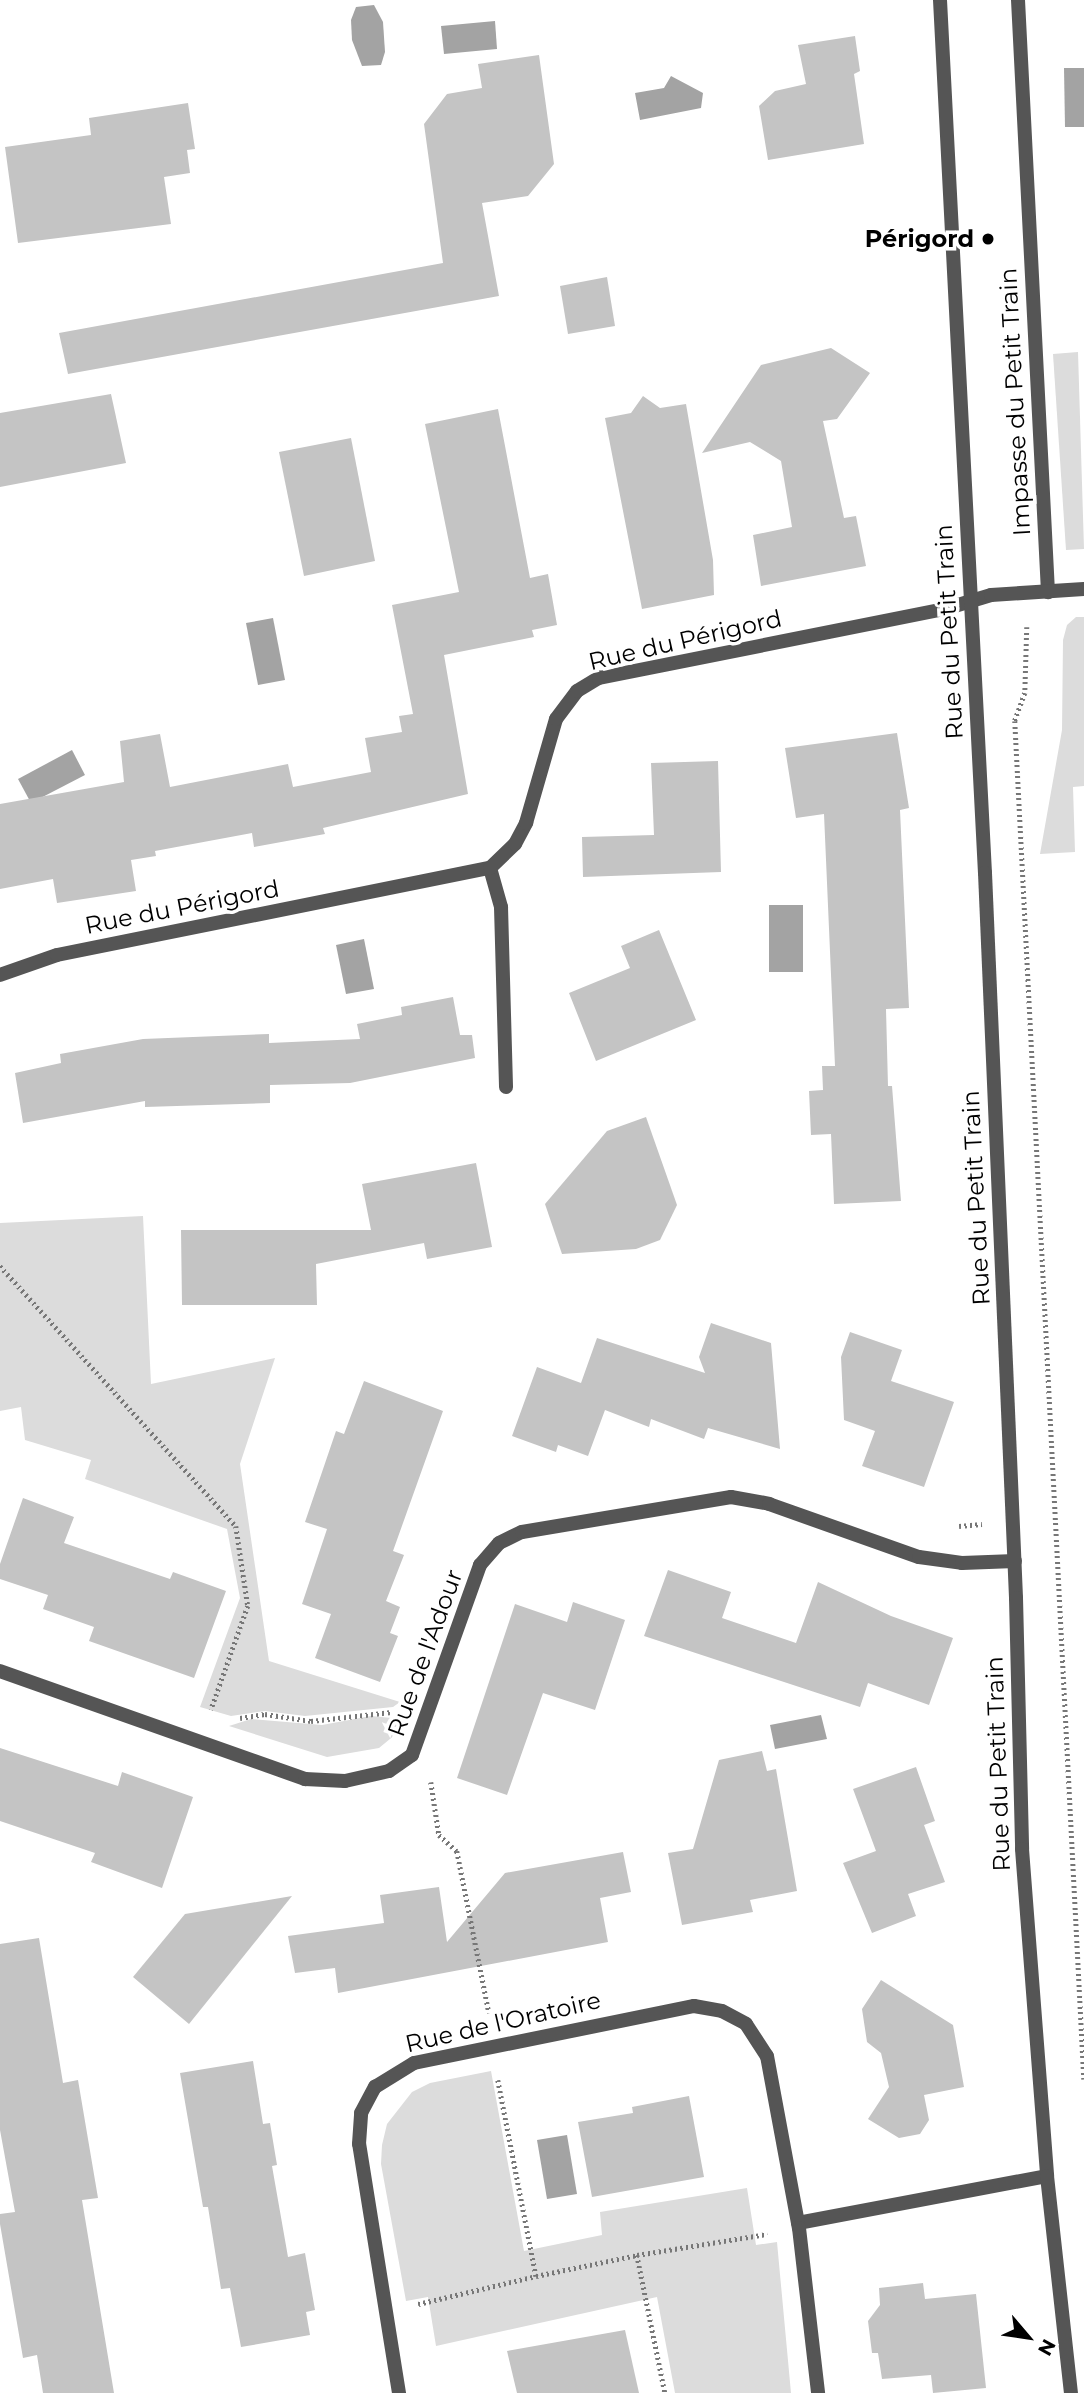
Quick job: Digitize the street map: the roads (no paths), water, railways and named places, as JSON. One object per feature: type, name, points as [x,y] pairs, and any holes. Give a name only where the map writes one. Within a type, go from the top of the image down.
[{"type":"street","name":"Rue du Petit Train","points":[[940,0],[1015,1561],[1022,1849],[1048,2176],[1070,2393]]},
{"type":"street","name":"Impasse du Petit Train","points":[[1018,0],[1048,592]]},
{"type":"street","name":"Rue du Périgord","points":[[0,975],[57,955],[490,868],[521,834],[556,719],[587,683],[676,661],[968,602],[991,595],[1084,590]]},
{"type":"street","points":[[490,868],[501,907],[506,1087]]},
{"type":"street","name":"Rue de l'Adour","points":[[1,1671],[320,1782],[389,1771],[412,1755],[480,1565],[499,1543],[522,1532],[731,1497],[769,1504],[919,1557],[962,1563],[1015,1561]]},
{"type":"street","name":"Rue de l'Oratoire","points":[[399,2393],[359,2144],[360,2113],[375,2087],[400,2068],[671,2007],[708,2006],[736,2017],[756,2033],[767,2056],[798,2226],[818,2393]]},
{"type":"street","points":[[798,2226],[1048,2176]]},
{"type":"place","name":"Périgord","points":[[988,239]]}]
